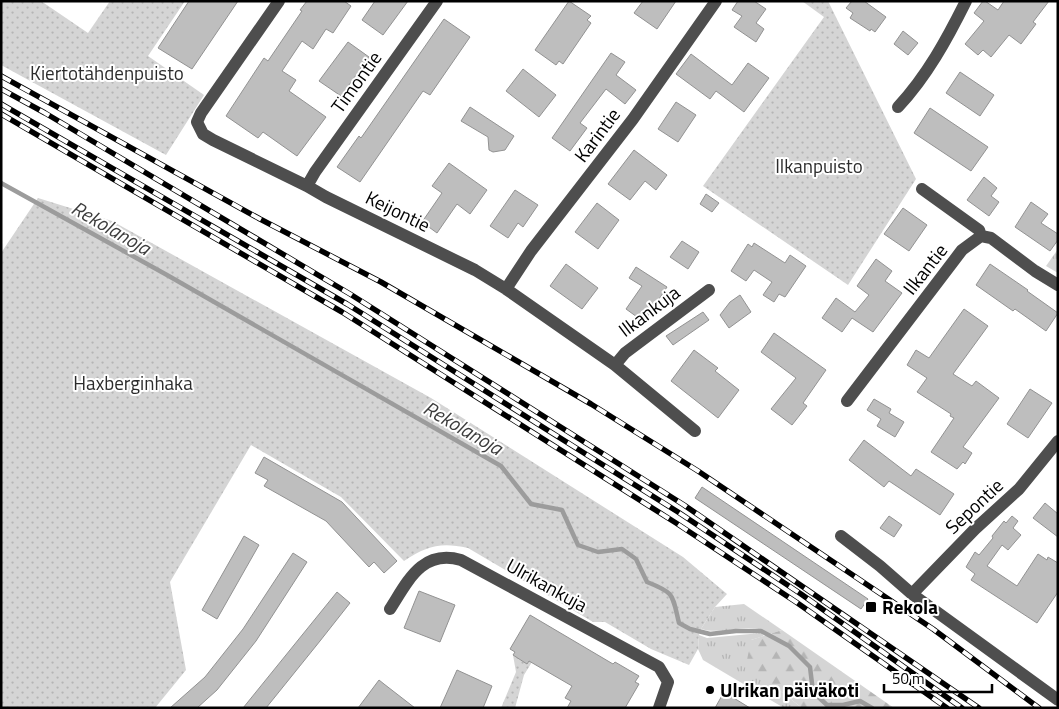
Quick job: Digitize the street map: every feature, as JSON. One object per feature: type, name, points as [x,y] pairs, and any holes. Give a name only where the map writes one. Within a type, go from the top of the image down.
[{"type":"street","name":"Keijontie","points":[[279,1],[206,106],[197,122],[203,134],[475,270],[506,289],[615,365],[695,431]]},
{"type":"street","name":"Timontie","points":[[307,186],[315,172],[437,1]]},
{"type":"street","name":"Karintie","points":[[506,289],[531,251],[633,119],[716,1]]},
{"type":"street","points":[[898,107],[919,94],[966,1]]},
{"type":"street","points":[[922,189],[979,230],[981,236],[991,238],[1035,271],[1058,285]]},
{"type":"street","name":"Ilkantie","points":[[847,401],[962,250],[981,236]]},
{"type":"street","name":"Ilkankuja","points":[[615,365],[625,353],[709,290]]},
{"type":"street","name":"Sepontie","points":[[912,594],[975,529],[1019,489],[1058,441]]},
{"type":"street","points":[[841,536],[912,594],[1058,700]]},
{"type":"street","name":"Ulrikankuja","points":[[390,609],[410,578],[428,561],[439,557],[461,560],[659,667],[668,682],[659,708]]},
{"type":"green space","name":"Kiertotähdenpuisto","points":[[1,1],[41,1],[88,33],[110,1],[185,1],[148,56],[204,95],[166,155],[1,65]]},
{"type":"green space","name":"Ilkanpuisto","points":[[802,1],[828,1],[916,179],[848,285],[703,186],[824,17]]},
{"type":"green space","name":"Haxberginhaka","points":[[38,198],[112,221],[431,398],[683,557],[727,594],[715,607],[701,629],[698,649],[689,665],[651,649],[605,622],[593,622],[468,548],[449,545],[434,547],[404,561],[341,497],[251,445],[170,582],[186,670],[155,708],[3,708],[1,706],[1,253]]},
{"type":"green space","points":[[1058,249],[1058,273],[1046,266]]},
{"type":"green space","points":[[744,604],[782,630],[770,634],[754,628],[718,631],[701,629],[715,607]]},
{"type":"green space","points":[[782,630],[894,708],[802,708],[779,690],[745,670],[751,640]]},
{"type":"green space","points":[[761,633],[764,636],[751,640],[779,690],[802,708],[784,708],[703,660],[698,649],[699,635],[707,638]]},
{"type":"green space","points":[[513,655],[527,664],[529,661],[532,662],[524,675],[515,708],[501,708],[516,672]]},
{"type":"building","points":[[189,1],[238,1],[192,69],[158,48]]},
{"type":"building","points":[[307,1],[344,1],[351,6],[333,33],[326,29],[313,49],[302,41],[282,71],[296,80],[289,91],[326,117],[297,156],[263,132],[258,138],[226,116],[264,58],[268,61]]},
{"type":"building","points":[[375,1],[408,1],[383,35],[362,20]]},
{"type":"building","points":[[569,1],[591,16],[587,20],[591,23],[563,64],[559,61],[556,65],[535,50]]},
{"type":"building","points":[[643,1],[676,1],[657,29],[634,13]]},
{"type":"building","points":[[738,1],[754,1],[766,9],[756,23],[764,29],[756,42],[734,27],[742,16],[732,10]]},
{"type":"building","points":[[852,1],[864,1],[886,17],[875,32],[871,29],[870,31],[850,18],[853,13],[846,8]]},
{"type":"building","points":[[983,1],[998,10],[1004,1],[1049,1],[1033,22],[1036,24],[1021,44],[1009,35],[991,57],[983,50],[978,55],[965,44],[984,21],[974,13]]},
{"type":"building","points":[[444,19],[470,37],[430,95],[423,91],[360,182],[337,167],[359,136],[361,138]]},
{"type":"building","points":[[903,31],[918,43],[908,55],[894,44]]},
{"type":"building","points":[[348,42],[369,57],[341,96],[319,81]]},
{"type":"building","points":[[611,53],[625,62],[616,75],[636,90],[625,104],[606,89],[580,123],[587,128],[570,151],[552,138]]},
{"type":"building","points":[[691,54],[732,85],[748,63],[769,78],[744,112],[716,91],[710,99],[676,74]]},
{"type":"building","points":[[523,69],[556,95],[539,117],[506,91]]},
{"type":"building","points":[[960,72],[994,95],[980,116],[946,93]]},
{"type":"building","points":[[676,102],[696,115],[678,142],[658,129]]},
{"type":"building","points":[[470,107],[514,136],[505,150],[493,152],[489,150],[488,137],[461,121]]},
{"type":"building","points":[[930,108],[988,147],[971,171],[914,133]]},
{"type":"building","points":[[634,150],[667,175],[656,190],[645,181],[630,200],[608,184]]},
{"type":"building","points":[[449,163],[487,190],[470,214],[457,204],[437,233],[422,222],[442,193],[432,186]]},
{"type":"building","points":[[984,177],[997,188],[991,196],[999,202],[989,216],[967,200]]},
{"type":"building","points":[[515,190],[538,205],[523,227],[518,223],[508,238],[490,226]]},
{"type":"building","points":[[706,194],[719,203],[712,212],[700,204]]},
{"type":"building","points":[[1031,202],[1048,214],[1041,223],[1058,234],[1058,240],[1050,251],[1015,227]]},
{"type":"building","points":[[597,203],[619,220],[598,249],[575,232]]},
{"type":"building","points":[[903,208],[927,225],[909,251],[884,234]]},
{"type":"building","points":[[682,241],[699,252],[688,269],[670,257]]},
{"type":"building","points":[[754,243],[785,263],[790,255],[806,266],[785,297],[779,294],[774,302],[763,295],[772,282],[754,270],[746,281],[731,271],[748,244],[752,247]]},
{"type":"building","points":[[876,259],[892,271],[885,281],[902,293],[873,332],[852,318],[842,332],[822,318],[836,298],[855,312],[869,295],[857,286]]},
{"type":"building","points":[[566,264],[598,288],[582,309],[550,286]]},
{"type":"building","points":[[990,264],[1058,313],[1046,331],[976,285]]},
{"type":"building","points":[[636,267],[667,287],[644,322],[626,309],[642,286],[629,278]]},
{"type":"building","points":[[740,295],[751,312],[729,328],[720,315],[730,302]]},
{"type":"building","points":[[964,309],[988,326],[953,374],[972,386],[976,381],[999,398],[963,447],[972,453],[965,464],[963,462],[957,469],[931,452],[954,418],[950,416],[951,414],[917,392],[927,378],[907,365],[916,350],[929,358]]},
{"type":"building","points":[[703,312],[709,320],[673,345],[666,336]]},
{"type":"building","points":[[774,333],[826,370],[803,403],[807,406],[792,425],[771,409],[796,378],[761,352]]},
{"type":"building","points":[[694,350],[718,368],[715,371],[739,390],[718,418],[671,381]]},
{"type":"building","points":[[1030,389],[1052,403],[1028,438],[1007,424]]},
{"type":"building","points":[[874,399],[891,409],[889,413],[904,422],[895,437],[877,426],[881,419],[867,410]]},
{"type":"building","points":[[864,440],[911,476],[916,469],[954,494],[940,515],[889,481],[884,487],[849,460]]},
{"type":"building","points":[[264,457],[342,502],[397,561],[384,573],[374,562],[369,567],[326,521],[264,486],[268,480],[255,473]]},
{"type":"building","points":[[702,487],[868,599],[861,609],[695,498]]},
{"type":"building","points":[[1045,503],[1058,514],[1058,537],[1033,518]]},
{"type":"building","points":[[889,516],[902,525],[894,537],[880,528]]},
{"type":"building","points":[[1012,516],[1018,521],[1013,528],[1021,535],[1008,550],[1002,545],[987,566],[1017,586],[1038,554],[1047,560],[1048,557],[1058,563],[1058,592],[1037,623],[971,580],[975,574],[966,567],[975,552],[979,555],[1004,521],[1006,523]]},
{"type":"building","points":[[244,536],[259,545],[217,619],[202,610]]},
{"type":"building","points":[[293,553],[307,562],[256,641],[217,690],[197,708],[170,708],[205,677],[243,629]]},
{"type":"building","points":[[419,591],[455,605],[440,642],[404,628]]},
{"type":"building","points":[[337,592],[350,603],[266,708],[243,708]]},
{"type":"building","points":[[530,615],[613,664],[615,662],[639,676],[635,682],[639,684],[625,708],[567,708],[571,701],[565,698],[572,686],[529,661],[527,664],[513,655],[515,652],[510,649]]},
{"type":"building","points":[[457,670],[492,686],[483,708],[440,708]]},
{"type":"building","points":[[379,680],[384,684],[415,708],[358,708]]},
{"type":"building","points":[[724,692],[750,708],[715,708]]},
{"type":"waterway","name":"Rekolanoja","points":[[1,183],[167,275],[501,466],[531,504],[562,510],[578,545],[598,552],[622,549],[636,559],[647,582],[663,589],[671,596],[679,623],[690,629],[710,634],[761,631],[789,646],[810,667],[813,692],[827,705],[843,705],[860,701],[872,708]]},
{"type":"railway","points":[[1,76],[260,219],[381,282],[591,404],[698,471],[933,629],[1039,708]]},
{"type":"railway","points":[[1,89],[45,113],[350,294],[684,505],[979,708]]},
{"type":"railway","points":[[1,104],[347,304],[678,512],[801,594],[962,708]]},
{"type":"railway","points":[[1,114],[342,312],[676,523],[796,602],[947,708]]},
{"type":"place","name":"Rekola","points":[[871,607]]},
{"type":"place","name":"Ulrikan päiväkoti","points":[[710,690]]}]
